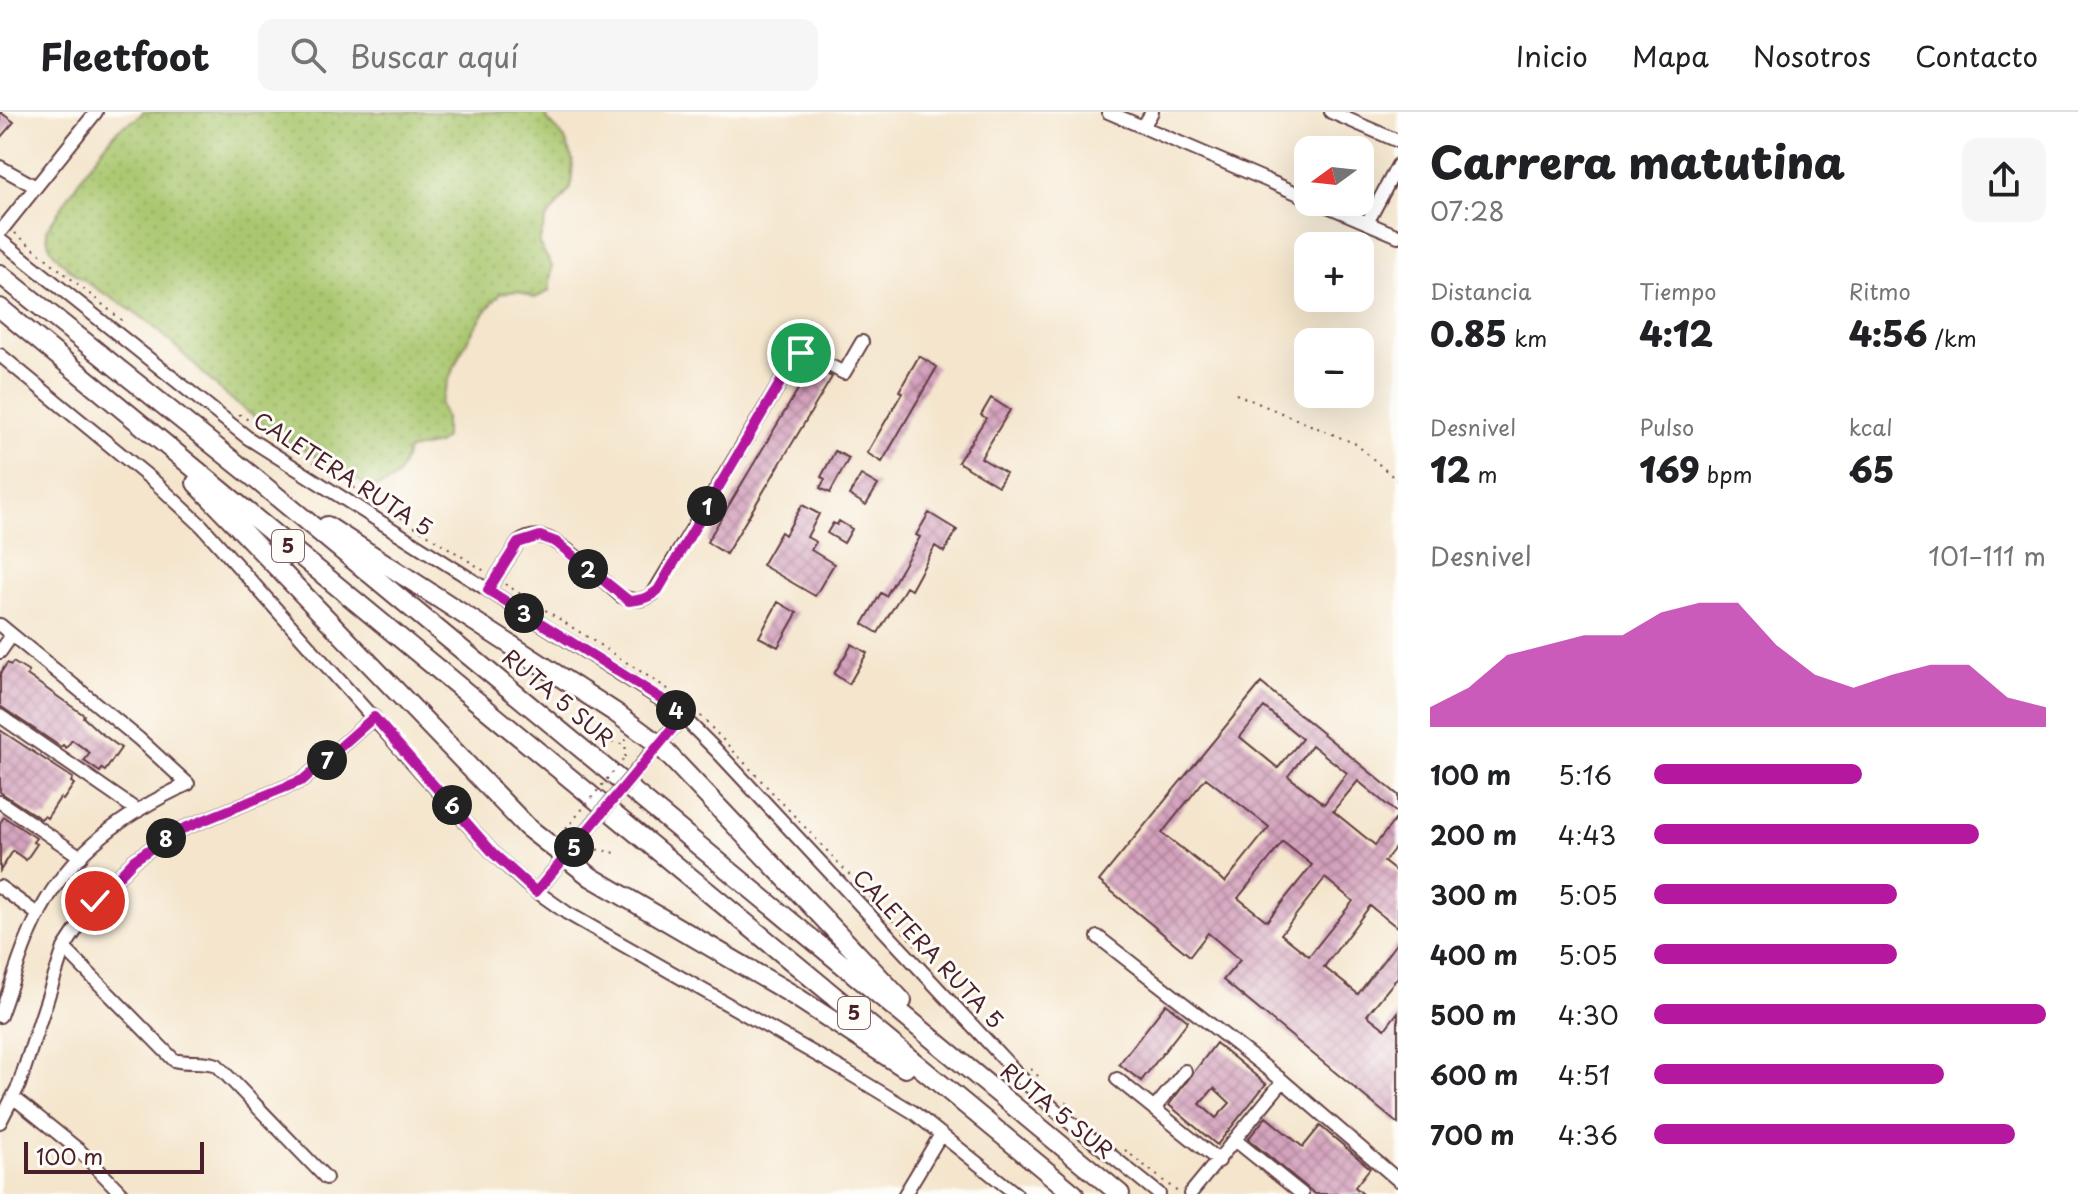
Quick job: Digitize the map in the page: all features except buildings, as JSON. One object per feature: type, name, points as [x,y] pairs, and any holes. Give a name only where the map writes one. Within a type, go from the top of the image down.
[{"type":"highway","name":"RUTA 5 SUR","points":[[0,274],[252,476],[1120,1194]]},
{"type":"highway","name":"5","points":[[0,308],[1074,1194]]},
{"type":"highway","points":[[133,418],[517,819],[564,858],[591,877],[790,993],[981,1118]]},
{"type":"highway","points":[[252,476],[616,713],[957,1060]]},
{"type":"street","points":[[0,232],[96,112]]},
{"type":"street","points":[[1108,112],[1294,192]]},
{"type":"street","points":[[1143,127],[1152,112]]},
{"type":"street","points":[[1331,112],[1398,141]]},
{"type":"street","points":[[1367,223],[1398,165]]},
{"type":"street","points":[[0,167],[36,187]]},
{"type":"street","points":[[1351,216],[1398,236]]},
{"type":"street","name":"CALETERA RUTA 5","points":[[0,240],[241,432],[662,699],[683,716],[1025,1082],[1159,1194]]},
{"type":"street","points":[[488,590],[518,543],[540,536],[556,542],[629,601],[653,594],[797,355],[806,353],[844,373],[862,342]]},
{"type":"street","points":[[0,355],[156,483],[202,526],[494,854],[536,892],[567,913],[913,1112],[1007,1191]]},
{"type":"street","points":[[0,625],[139,739],[188,784],[138,811],[107,833],[62,878],[39,915],[0,1016]]},
{"type":"street","points":[[0,652],[12,635]]},
{"type":"street","points":[[0,716],[138,811]]},
{"type":"street","points":[[536,892],[683,716]]},
{"type":"street","points":[[0,1122],[13,1097],[64,948],[95,901],[134,860],[175,832],[303,780],[374,717]]},
{"type":"street","points":[[0,802],[81,857]]},
{"type":"street","points":[[0,887],[39,915]]},
{"type":"street","points":[[1098,937],[1283,1081],[1398,1180]]},
{"type":"street","points":[[64,948],[174,1060],[217,1065],[326,1178]]},
{"type":"street","points":[[0,976],[12,984]]},
{"type":"street","points":[[1154,1109],[1185,1071]]},
{"type":"street","points":[[1117,1079],[1219,1161]]},
{"type":"street","points":[[1190,1194],[1283,1081]]},
{"type":"street","points":[[13,1097],[80,1151],[122,1194]]},
{"type":"street","points":[[905,1194],[941,1134]]},
{"type":"street","points":[[1235,1140],[1302,1194]]},
{"type":"path","points":[[1236,394],[1356,444],[1398,481]]},
{"type":"path","points":[[617,743],[627,745]]},
{"type":"path","points":[[566,829],[625,757]]},
{"type":"path","points":[[591,849],[616,853]]},
{"type":"green space","points":[[143,112],[548,112],[546,118],[565,139],[573,161],[571,188],[546,219],[539,244],[552,266],[549,291],[535,298],[518,291],[501,293],[491,305],[465,345],[440,404],[445,419],[445,438],[437,444],[408,450],[393,480],[372,488],[275,432],[223,392],[147,321],[69,268],[50,247],[47,229],[81,178],[118,130]]},
{"type":"route","points":[[95,901],[134,860],[175,832],[303,780],[374,717],[494,854],[536,892],[683,716],[662,699],[488,590],[518,543],[540,536],[556,542],[629,601],[653,594],[793,361],[801,353]]}]
